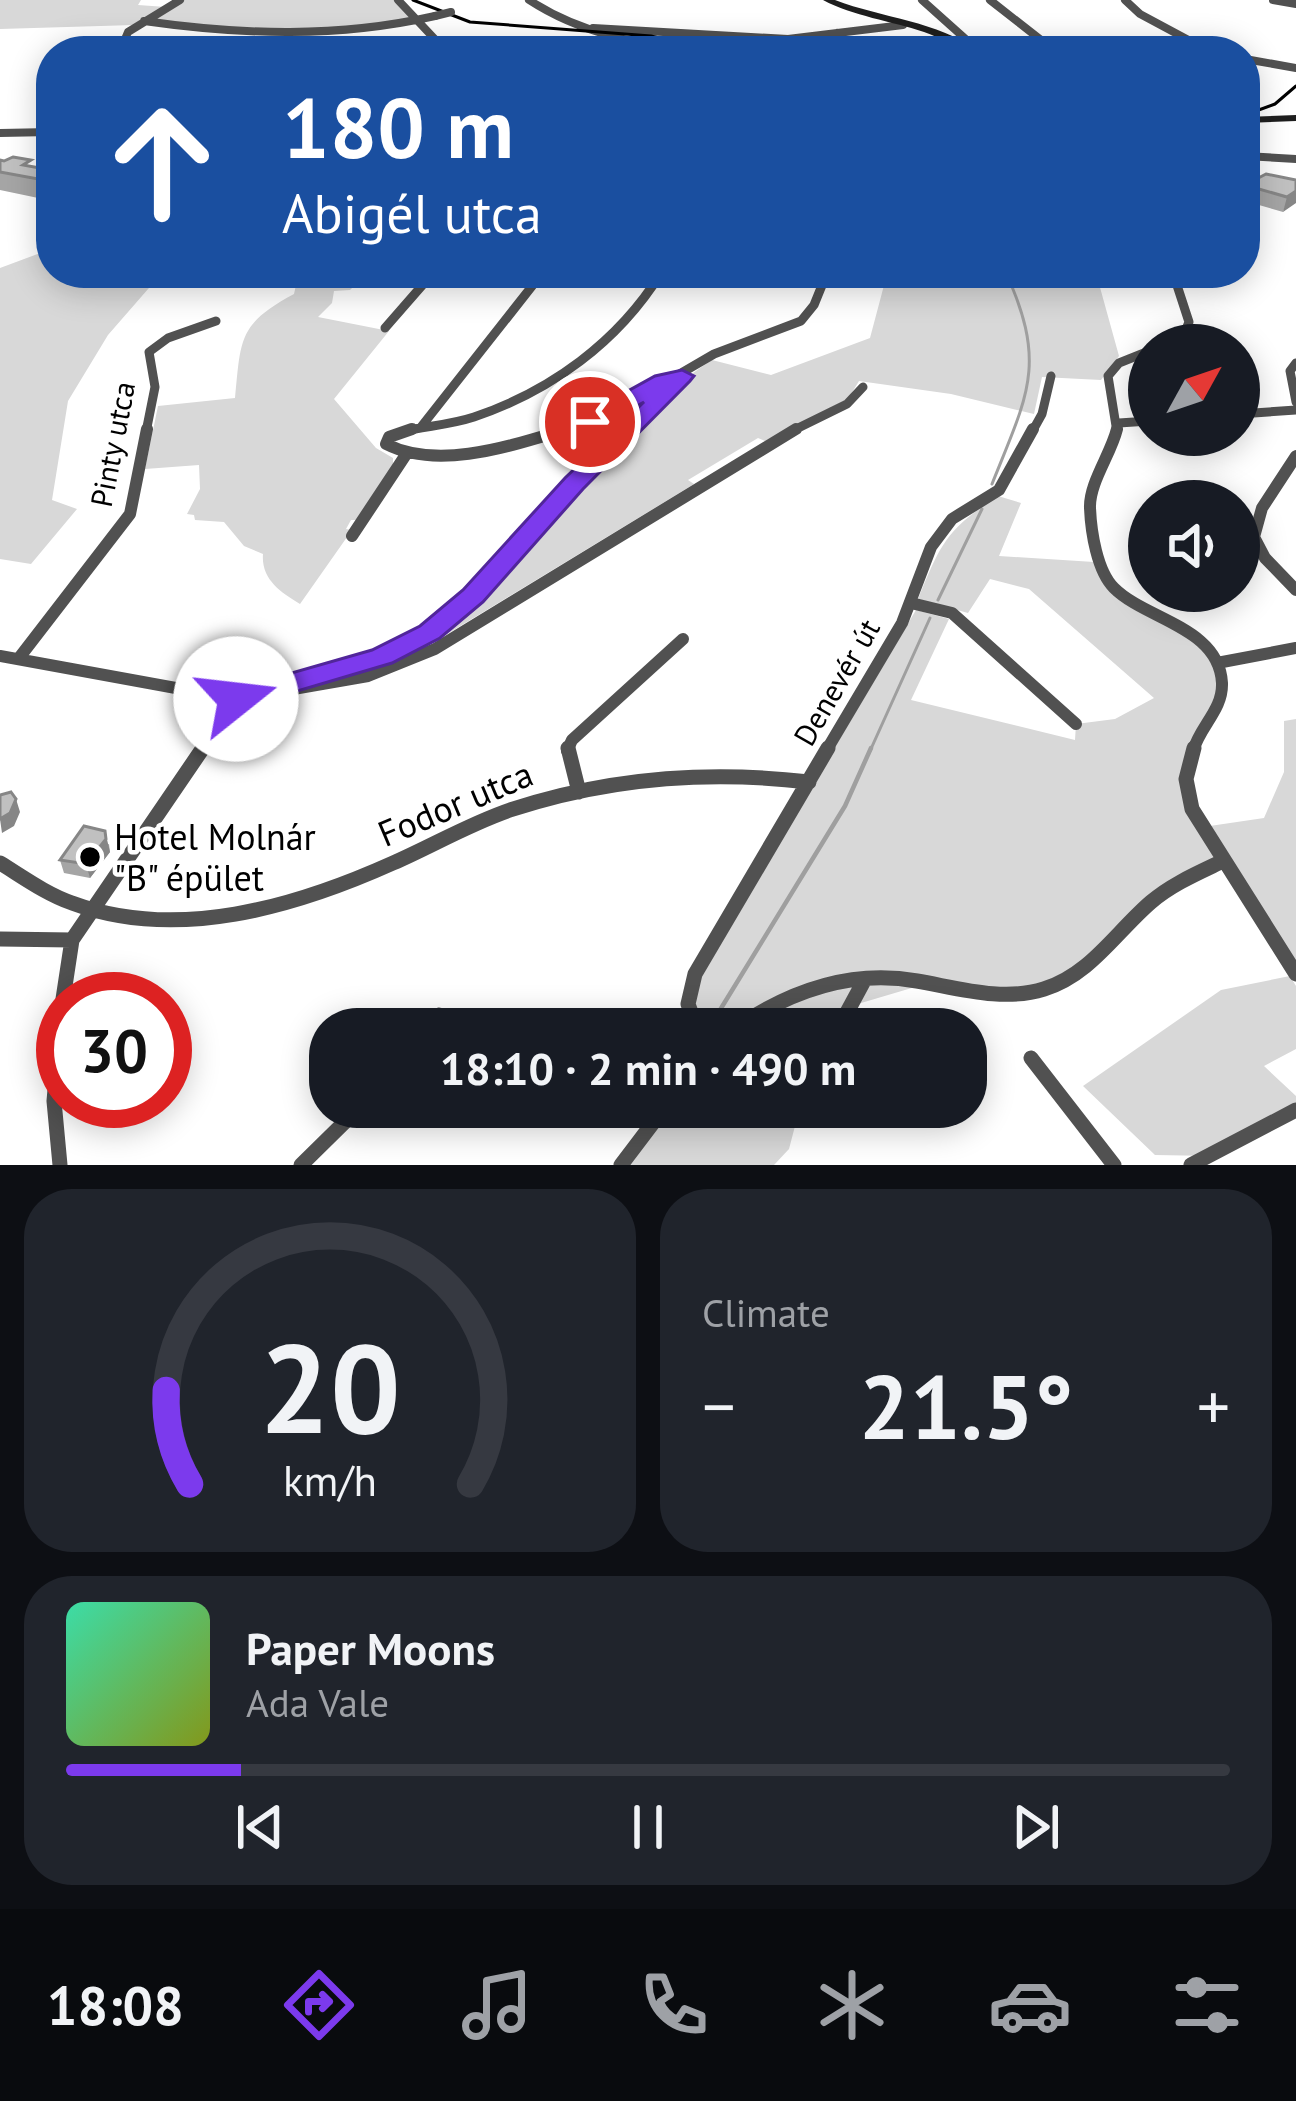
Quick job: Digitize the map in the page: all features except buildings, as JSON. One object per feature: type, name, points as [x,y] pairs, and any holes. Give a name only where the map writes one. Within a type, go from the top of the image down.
[{"type":"street","points":[[125,36],[180,0]]},
{"type":"street","points":[[398,0],[432,36]]},
{"type":"street","points":[[144,21],[205,29],[355,30],[435,16],[456,8],[454,0]]},
{"type":"street","points":[[529,0],[552,15],[612,36]]},
{"type":"street","points":[[828,0],[944,36]]},
{"type":"street","points":[[922,0],[960,36]]},
{"type":"street","points":[[990,0],[1036,36]]},
{"type":"street","points":[[1125,0],[1180,36]]},
{"type":"street","points":[[1273,0],[1296,4]]},
{"type":"street","points":[[769,36],[903,26]]},
{"type":"street","points":[[593,28],[660,36]]},
{"type":"street","points":[[1260,62],[1296,68]]},
{"type":"street","points":[[1260,120],[1296,118]]},
{"type":"street","points":[[0,133],[36,132]]},
{"type":"street","points":[[1260,157],[1296,159]]},
{"type":"street","points":[[385,328],[420,288]]},
{"type":"street","points":[[420,428],[436,414],[532,288]]},
{"type":"street","points":[[651,288],[628,325],[552,379],[473,417],[388,437],[389,447],[406,456],[446,454],[572,428],[614,412],[717,352],[801,321],[822,288]]},
{"type":"street","points":[[1179,288],[1190,324]]},
{"type":"street","name":"Pinty utca","points":[[19,658],[130,514],[155,387],[149,352],[168,338],[216,321]]},
{"type":"street","points":[[1128,358],[1110,371],[1111,399],[1119,423],[1089,504],[1102,570],[1115,589],[1199,639],[1217,663],[1220,704],[1197,736],[1186,778],[1192,808],[1296,974]]},
{"type":"street","points":[[1260,411],[1296,406],[1290,371],[1296,363]]},
{"type":"street","points":[[67,972],[72,940],[236,699],[403,647],[449,618],[680,375]]},
{"type":"street","name":"Denevér út","points":[[686,1008],[687,992],[699,965],[911,603],[921,565],[940,532],[952,519],[999,490],[1042,414],[1051,376]]},
{"type":"street","points":[[0,656],[236,699],[368,676],[435,649],[764,445],[847,404],[863,387]]},
{"type":"street","points":[[1119,423],[1128,422]]},
{"type":"street","points":[[352,536],[406,456]]},
{"type":"street","points":[[1296,456],[1262,508],[1254,537],[1265,558],[1296,590]]},
{"type":"street","points":[[911,603],[952,613],[1076,724]]},
{"type":"street","points":[[579,792],[567,751],[572,740],[683,639]]},
{"type":"street","points":[[1217,663],[1296,648]]},
{"type":"street","name":"Fodor utca","points":[[0,863],[75,905],[186,919],[279,908],[378,871],[505,812],[579,792],[664,778],[751,775],[809,782]]},
{"type":"street","points":[[776,1008],[808,992],[892,976],[1015,997],[1052,987],[1091,962],[1150,903],[1222,861]]},
{"type":"street","points":[[0,939],[72,940]]},
{"type":"street","points":[[849,1008],[865,979]]},
{"type":"street","points":[[1030,1058],[1114,1165]]},
{"type":"street","points":[[1191,1165],[1296,1110]]},
{"type":"street","points":[[57,1128],[60,1165]]},
{"type":"street","points":[[301,1165],[339,1128]]},
{"type":"street","points":[[621,1165],[649,1128]]},
{"type":"shaded area","points":[[0,0],[141,0],[138,5],[166,7],[134,25],[0,29]]},
{"type":"shaded area","points":[[184,0],[395,0],[412,17],[349,29],[283,32],[153,20]]},
{"type":"shaded area","points":[[36,255],[36,288],[149,288],[108,335],[68,401],[52,500],[77,509],[31,564],[0,559],[0,268]]},
{"type":"shaded area","points":[[295,288],[352,288],[334,291],[332,303],[318,317],[389,331],[334,399],[376,448],[393,458],[358,520],[351,520],[346,529],[352,530],[300,604],[269,578],[263,554],[244,546],[224,522],[195,520],[187,514],[200,489],[199,465],[145,469],[158,406],[235,398],[246,335],[262,315],[294,294]]},
{"type":"shaded area","points":[[883,288],[1100,288],[1119,356],[1101,380],[1042,377],[1034,414],[951,394],[859,381],[848,399],[765,441],[758,438],[688,480],[694,484],[411,656],[407,650],[489,584],[631,427],[712,360],[771,375],[870,338]]},
{"type":"shaded area","points":[[998,496],[1021,503],[999,556],[1094,562],[1106,587],[1128,599],[1128,612],[1151,612],[1199,639],[1222,681],[1186,779],[1203,827],[1264,818],[1284,772],[1284,721],[1296,719],[1296,974],[1222,861],[1181,881],[1078,972],[1015,997],[942,979],[850,1008],[691,1008],[687,992],[916,610],[949,619],[911,700],[1075,740],[1076,724],[1115,719],[1154,698],[1029,589],[990,579],[968,613],[918,599],[947,539]]},
{"type":"shaded area","points":[[1290,976],[1296,986],[1296,1049],[1264,1066],[1296,1096],[1296,1110],[1213,1156],[1155,1155],[1083,1086],[1221,990]]},
{"type":"shaded area","points":[[649,1128],[794,1128],[789,1149],[774,1165],[621,1165]]},
{"type":"waterway","points":[[992,484],[1028,380],[1026,332],[1012,288]]},
{"type":"waterway","points":[[938,600],[982,509]]},
{"type":"waterway","points":[[870,751],[930,618]]},
{"type":"waterway","points":[[721,1008],[845,806],[871,748]]},
{"type":"tram line","points":[[413,0],[470,22],[651,36]]},
{"type":"tram line","points":[[1260,110],[1296,86]]},
{"type":"place","name":"Hotel Molnár \"B\" épület","points":[[90,857]]},
{"type":"route","points":[[236,699],[382,656],[430,632],[473,596],[574,483],[682,376],[663,381],[590,422]]}]
